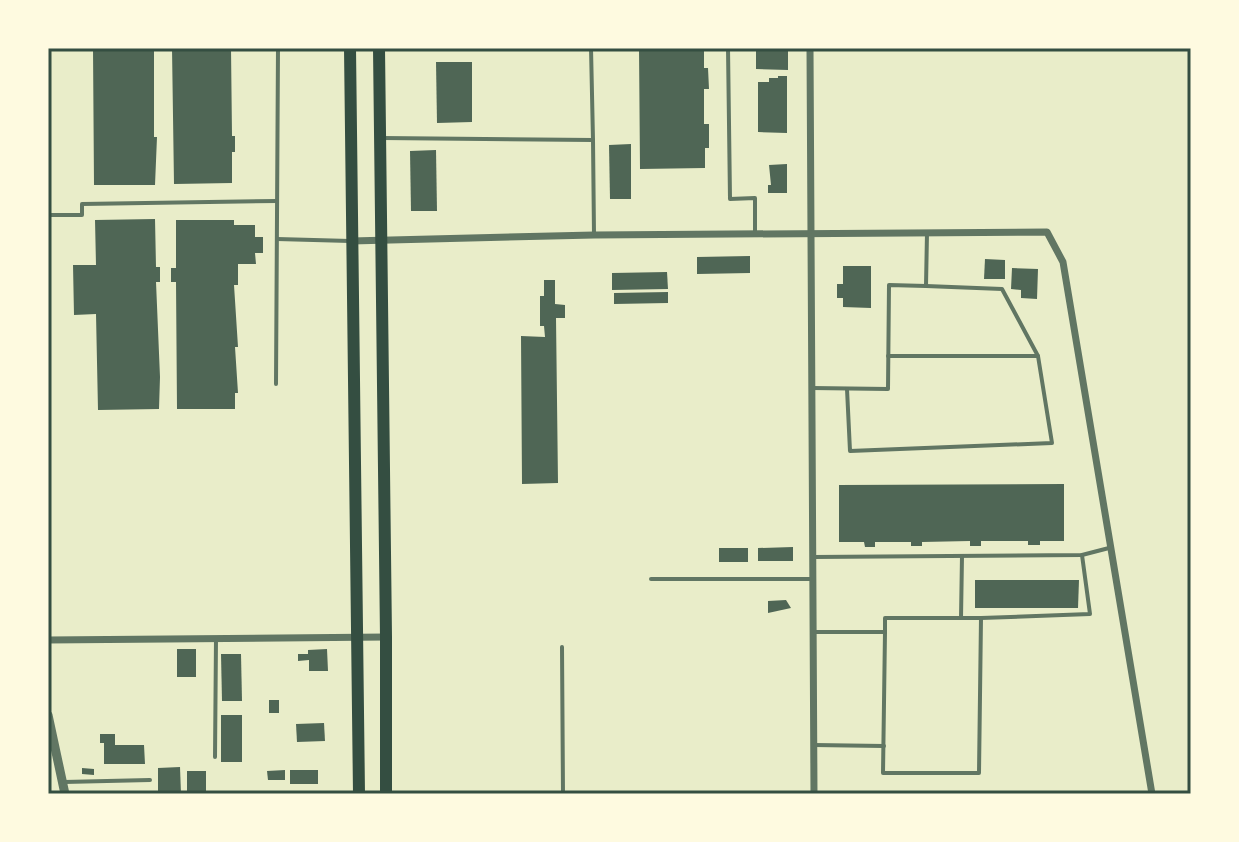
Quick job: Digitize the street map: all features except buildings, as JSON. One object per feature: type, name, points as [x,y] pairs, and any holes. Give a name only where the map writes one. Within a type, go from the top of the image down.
[{"type":"highway","points":[[350,48],[359,794]]},
{"type":"highway","points":[[379,48],[386,794]]},
{"type":"street","points":[[810,48],[814,794]]},
{"type":"street","points":[[351,241],[594,235],[1047,232],[1063,262],[1152,794]]},
{"type":"street","points":[[48,640],[386,637]]},
{"type":"street","points":[[48,715],[65,794]]},
{"type":"lane","points":[[276,384],[278,48]]},
{"type":"lane","points":[[591,48],[594,235]]},
{"type":"lane","points":[[728,48],[730,199],[755,198],[755,234]]},
{"type":"lane","points":[[379,138],[593,140]]},
{"type":"lane","points":[[48,215],[82,215],[82,204],[277,201]]},
{"type":"lane","points":[[926,286],[927,233]]},
{"type":"lane","points":[[277,239],[351,241]]},
{"type":"lane","points":[[812,388],[888,389],[889,285],[1002,289],[1038,356],[1052,443],[850,451],[847,389]]},
{"type":"lane","points":[[888,356],[1038,356]]},
{"type":"lane","points":[[813,557],[1082,555],[1109,548]]},
{"type":"lane","points":[[981,618],[979,773],[883,773],[885,618],[1090,614],[1082,555]]},
{"type":"lane","points":[[961,618],[962,556]]},
{"type":"lane","points":[[651,579],[813,579]]},
{"type":"lane","points":[[813,632],[885,632]]},
{"type":"lane","points":[[215,757],[216,639]]},
{"type":"lane","points":[[562,647],[563,794]]},
{"type":"lane","points":[[813,745],[884,746]]},
{"type":"lane","points":[[64,782],[150,780]]}]
